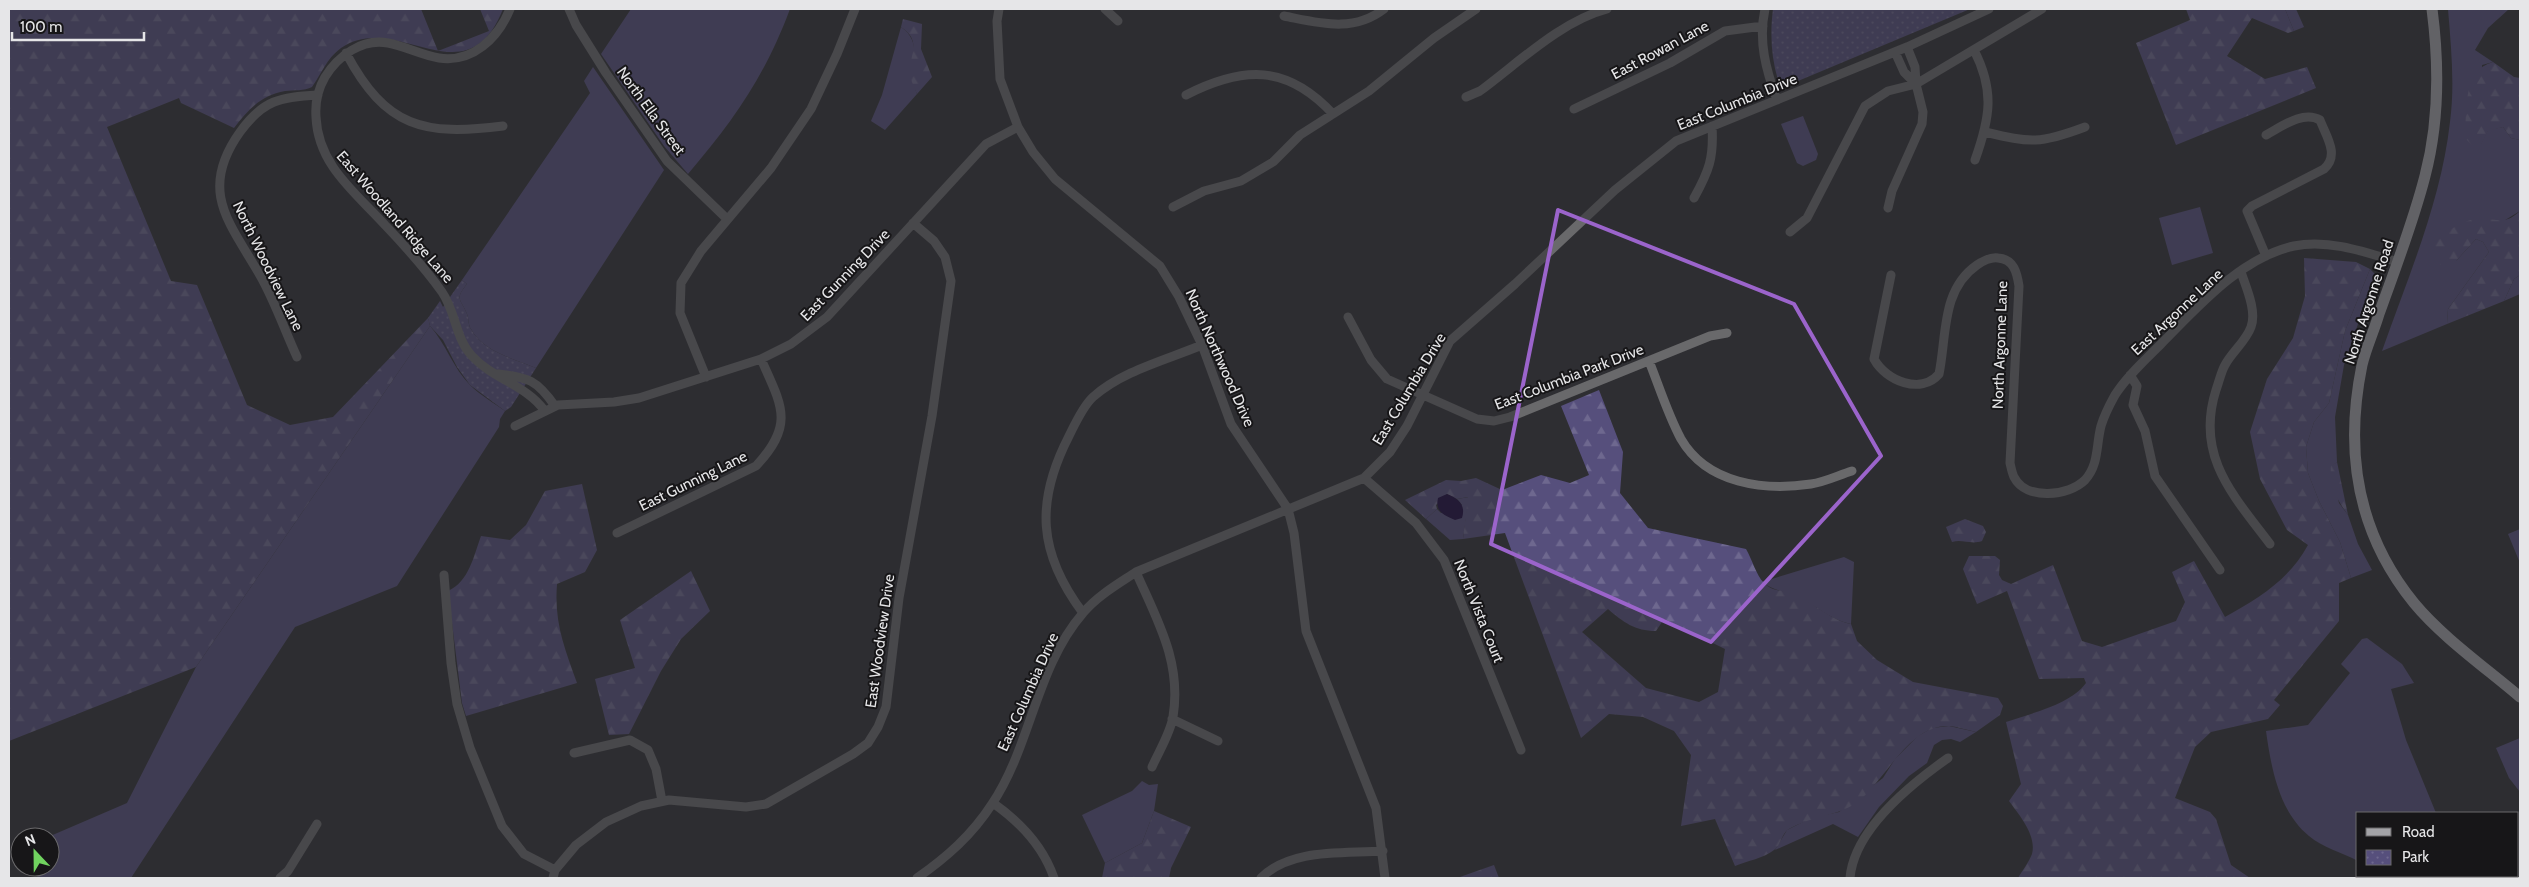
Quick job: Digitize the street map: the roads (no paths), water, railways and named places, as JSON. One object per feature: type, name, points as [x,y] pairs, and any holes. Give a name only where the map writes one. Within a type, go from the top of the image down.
[{"type":"main road","name":"North Argonne Road","points":[[2432,9],[2436,40],[2436,109],[2426,175],[2362,364],[2354,418],[2354,466],[2367,519],[2386,563],[2415,605],[2520,696]]},
{"type":"street","name":"East Woodland Ridge Lane","points":[[510,9],[496,37],[481,49],[462,57],[437,58],[386,42],[364,44],[346,53],[334,63],[324,79],[318,95],[316,127],[328,162],[340,178],[436,284],[448,303],[459,337],[468,352],[484,367],[530,394],[544,410]]},
{"type":"street","name":"North Ella Street","points":[[570,9],[576,25],[606,73],[667,160],[726,218]]},
{"type":"street","points":[[706,377],[680,313],[681,283],[701,251],[726,218],[771,168],[811,109],[837,54],[854,9]]},
{"type":"street","name":"North Northwood Drive","points":[[999,9],[997,21],[1000,79],[1018,127],[1033,152],[1055,178],[1160,266],[1180,297],[1202,345],[1232,424],[1288,509],[1294,533],[1306,630],[1376,808],[1385,878]]},
{"type":"street","points":[[1105,9],[1118,21]]},
{"type":"street","points":[[1284,16],[1335,26],[1364,20],[1384,9]]},
{"type":"street","points":[[1174,207],[1204,191],[1252,175],[1273,162],[1300,135],[1369,92],[1434,38],[1476,9]]},
{"type":"street","points":[[1466,97],[1480,91],[1569,25],[1590,13],[1607,9]]},
{"type":"street","points":[[1765,9],[1763,26],[1764,60],[1777,100]]},
{"type":"street","name":"East Columbia Drive","points":[[917,878],[957,847],[993,803],[1006,779],[1060,646],[1083,613],[1106,592],[1136,572],[1364,478],[1390,452],[1407,426],[1450,341],[1515,284],[1615,190],[1676,141],[1907,47],[1989,9]]},
{"type":"street","points":[[1790,232],[1807,218],[1865,106],[1888,91],[1916,84],[2042,9]]},
{"type":"street","name":"East Rowan Lane","points":[[1574,109],[1670,63],[1725,31],[1763,26]]},
{"type":"street","points":[[1888,208],[1892,191],[1922,124],[1922,101],[1916,84],[1915,67],[1907,47]]},
{"type":"street","points":[[1974,50],[1988,82],[1989,99],[1985,132],[1975,160]]},
{"type":"street","points":[[1895,52],[1904,72],[1916,84]]},
{"type":"street","points":[[346,53],[370,90],[386,107],[407,120],[430,129],[463,131],[503,126]]},
{"type":"street","points":[[1186,95],[1231,76],[1242,74],[1271,75],[1301,86],[1333,114]]},
{"type":"street","name":"North Woodview Lane","points":[[297,357],[262,279],[228,223],[220,197],[220,181],[229,150],[257,112],[280,98],[318,95]]},
{"type":"street","points":[[2266,135],[2301,118],[2315,116],[2320,120],[2333,154],[2331,163],[2324,169],[2252,206],[2247,211],[2266,256]]},
{"type":"street","points":[[1694,198],[1706,176],[1713,150],[1712,126]]},
{"type":"street","name":"East Gunning Drive","points":[[515,426],[555,406],[626,401],[761,359],[791,344],[815,328],[986,144],[1018,127]]},
{"type":"street","points":[[1985,132],[2020,140],[2040,141],[2084,127]]},
{"type":"street","name":"East Woodview Drive","points":[[554,874],[576,845],[606,822],[641,806],[662,800],[674,799],[746,807],[766,804],[862,748],[872,737],[883,718],[905,566],[944,341],[951,281],[950,270],[945,257],[934,241],[914,223]]},
{"type":"street","name":"East Argonne Lane","points":[[2042,493],[2058,493],[2074,488],[2090,473],[2096,457],[2101,427],[2115,395],[2130,375],[2195,310],[2241,272],[2266,256],[2293,246],[2318,244],[2354,249],[2398,262]]},
{"type":"street","name":"North Argonne Lane","points":[[1891,275],[1874,359],[1879,369],[1888,377],[1918,386],[1932,382],[1939,374],[1950,297],[1960,279],[1982,261],[1997,257],[2007,260],[2014,266],[2019,286],[2010,463],[2014,478],[2022,486],[2042,493]]},
{"type":"street","points":[[2241,272],[2253,316],[2251,328],[2225,365],[2210,420],[2210,442],[2216,466],[2226,485],[2270,544]]},
{"type":"street","name":"East Columbia Park Drive","points":[[1348,317],[1371,360],[1387,379],[1477,419],[1494,421],[1510,417],[1710,336],[1727,333]]},
{"type":"street","points":[[1083,613],[1064,588],[1046,537],[1046,502],[1055,462],[1091,398],[1118,379],[1202,345]]},
{"type":"street","name":"East Gunning Lane","points":[[617,534],[756,466],[772,448],[782,424],[782,413],[761,359]]},
{"type":"street","points":[[1649,361],[1682,440],[1701,463],[1726,479],[1758,484],[1812,484],[1852,471]]},
{"type":"street","name":"East Woodland Ridge Lane","points":[[494,373],[531,380],[542,389],[555,406]]},
{"type":"street","points":[[2130,375],[2138,386],[2133,405],[2145,431],[2155,476],[2220,570]]},
{"type":"street","name":"North Vista Court","points":[[1364,478],[1416,523],[1444,560],[1521,750]]},
{"type":"street","points":[[1136,572],[1171,654],[1176,683],[1172,719],[1152,767]]},
{"type":"street","points":[[444,575],[451,663],[457,704],[470,748],[502,826],[524,854],[554,874]]},
{"type":"street","points":[[1172,719],[1218,741]]},
{"type":"street","points":[[574,752],[630,740],[648,750],[656,769],[662,800]]},
{"type":"street","points":[[1850,878],[1851,867],[1856,855],[1886,811],[1912,784],[1948,758]]},
{"type":"street","points":[[993,803],[1018,822],[1028,834],[1039,848],[1054,878]]},
{"type":"street","points":[[280,878],[288,871],[317,824]]},
{"type":"street","points":[[1261,878],[1270,869],[1287,860],[1382,851]]}]
